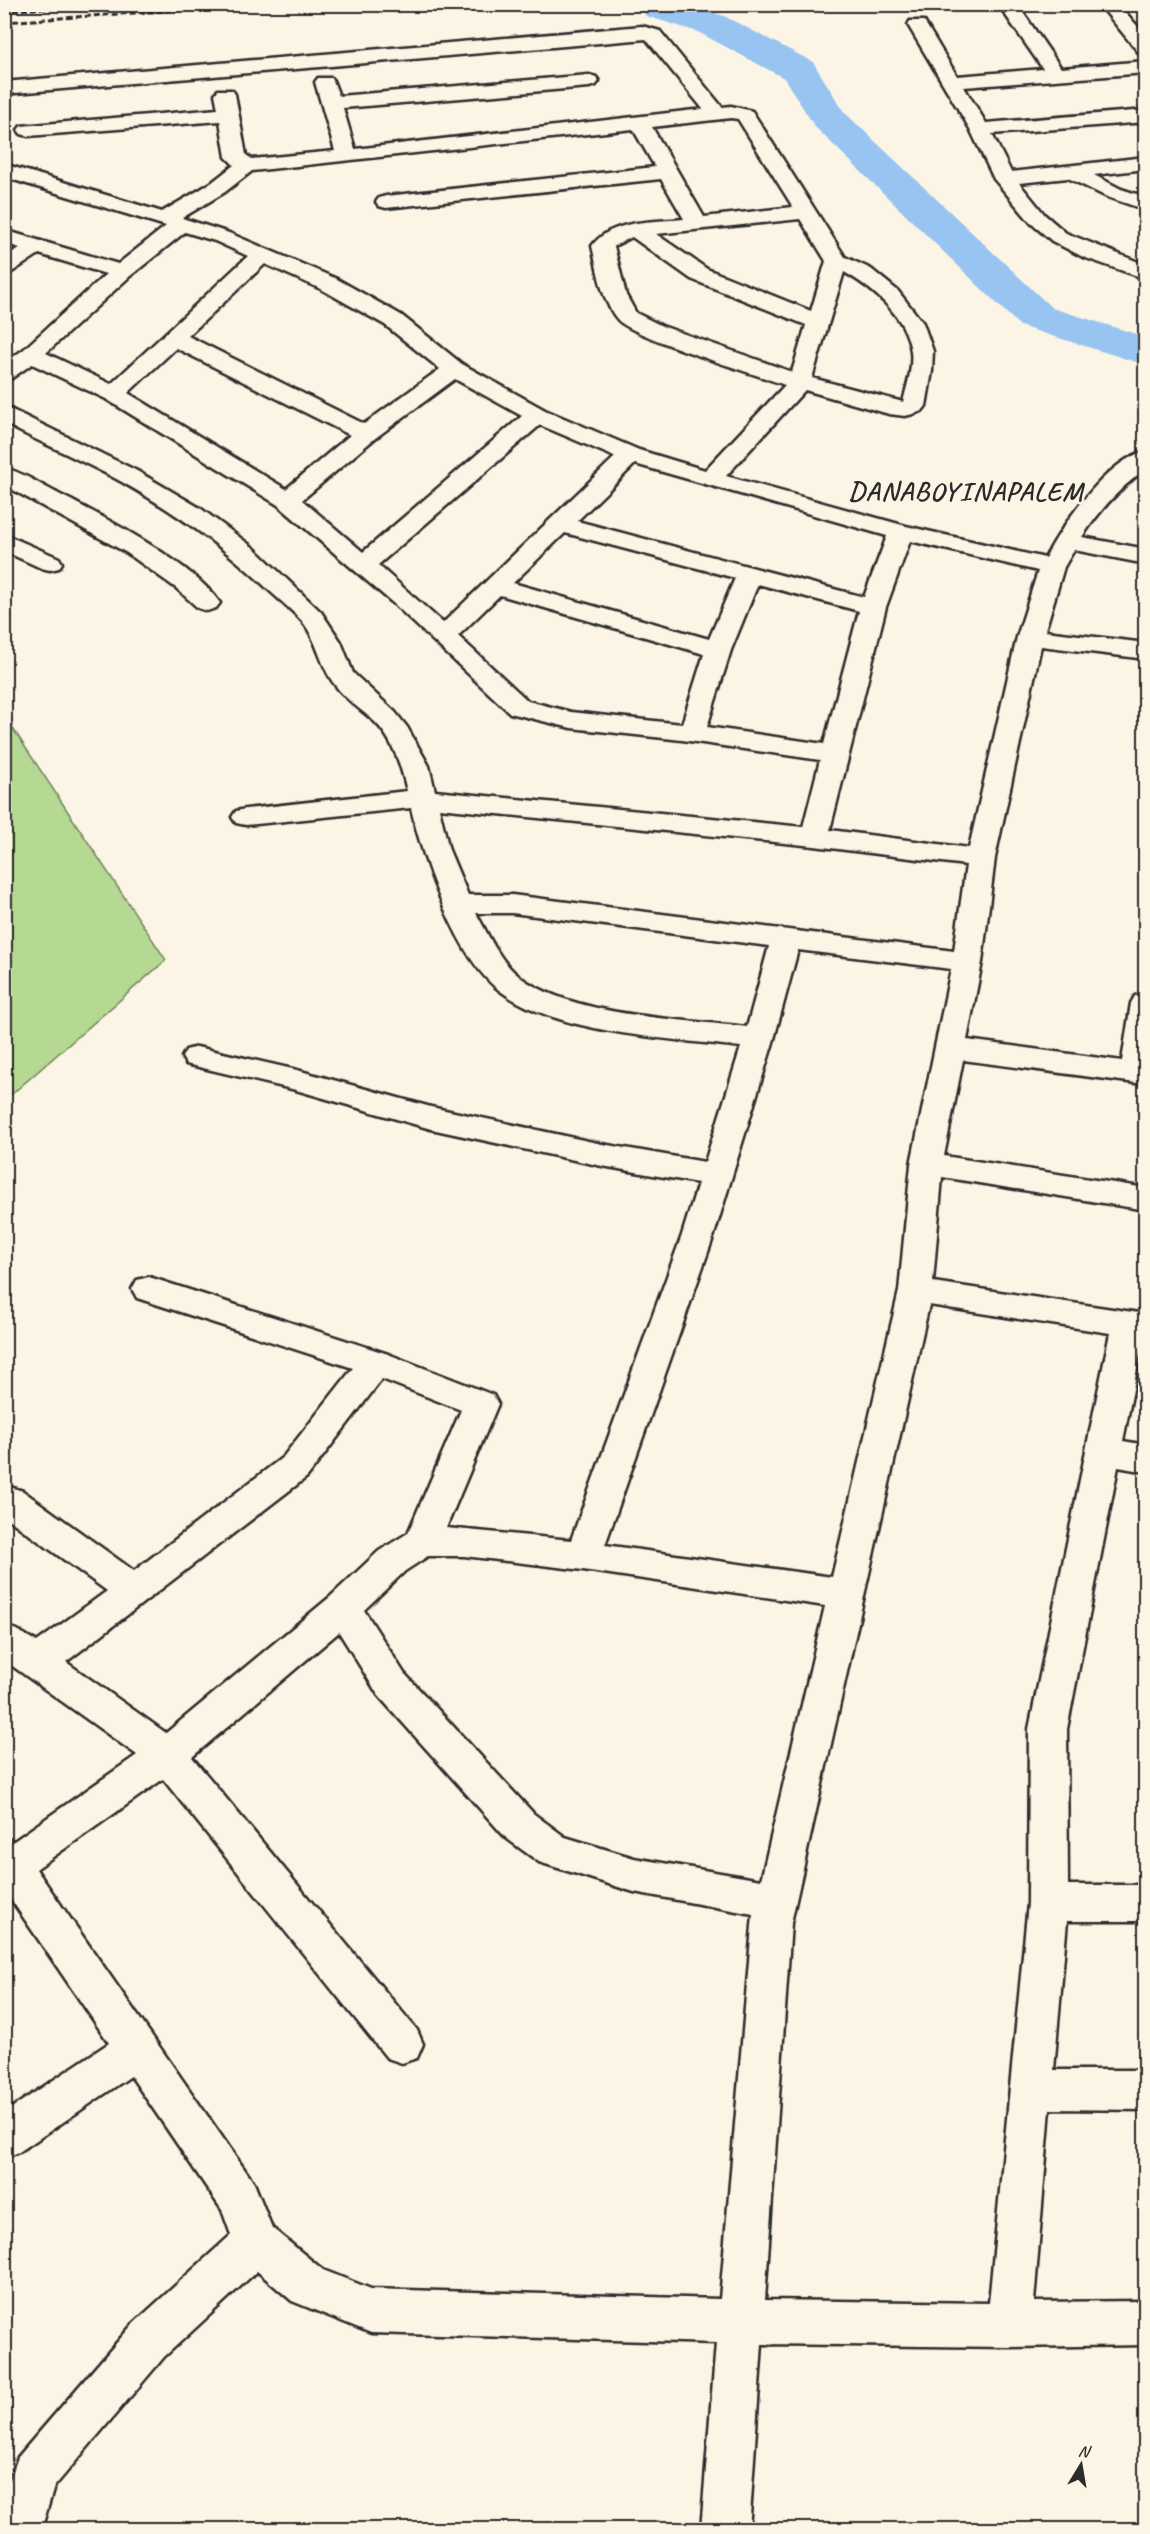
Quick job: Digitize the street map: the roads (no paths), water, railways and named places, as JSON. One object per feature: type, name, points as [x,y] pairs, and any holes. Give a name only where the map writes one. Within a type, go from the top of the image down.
[{"type":"street","points":[[1007,4],[1055,73]]},
{"type":"street","points":[[1108,4],[1146,49]]},
{"type":"street","points":[[917,25],[980,129],[1004,179],[1038,219],[1059,237],[1146,273]]},
{"type":"street","points":[[4,88],[642,32],[653,35],[717,114]]},
{"type":"street","points":[[559,40],[618,125]]},
{"type":"street","points":[[318,60],[347,156]]},
{"type":"street","points":[[950,82],[1146,67]]},
{"type":"street","points":[[220,68],[240,171]]},
{"type":"street","points":[[331,103],[589,81]]},
{"type":"street","points":[[4,373],[31,355],[173,221],[240,171],[267,165],[731,112],[745,115],[807,212],[837,261],[858,268],[910,319],[922,351],[914,406],[905,409],[889,407],[800,382],[654,331],[627,317],[615,295],[603,246],[616,235],[636,230],[807,212]]},
{"type":"street","points":[[28,130],[228,114]]},
{"type":"street","points":[[980,129],[1146,116]]},
{"type":"street","points":[[639,122],[697,223]]},
{"type":"street","points":[[1004,179],[1146,163]]},
{"type":"street","points":[[4,170],[222,237],[329,284],[393,320],[454,369],[537,415],[631,455],[710,480],[901,532],[1059,554],[1146,557]]},
{"type":"street","points":[[386,202],[669,172]]},
{"type":"street","points":[[1072,172],[1113,193],[1146,204]]},
{"type":"street","points":[[636,230],[699,274],[817,321]]},
{"type":"street","points":[[4,236],[121,272]]},
{"type":"street","points":[[4,267],[37,246]]},
{"type":"street","points":[[114,394],[176,339],[262,255]]},
{"type":"street","points":[[710,480],[800,382],[837,261]]},
{"type":"street","points":[[176,339],[366,434]]},
{"type":"street","points":[[31,355],[114,394],[287,500],[364,564],[519,707],[536,713],[834,754]]},
{"type":"street","points":[[287,500],[366,434],[454,369]]},
{"type":"street","points":[[4,413],[163,495],[224,535],[312,617],[328,642],[340,674],[350,687],[386,718],[398,733],[416,766],[435,850],[457,904],[487,960],[509,983],[539,1001],[570,1012],[612,1021],[759,1039]]},
{"type":"street","points":[[364,564],[537,415]]},
{"type":"street","points":[[443,636],[631,455]]},
{"type":"street","points":[[725,2529],[771,1923],[916,1291],[927,1164],[967,962],[981,858],[1030,637],[1059,554],[1094,502],[1119,477],[1146,458]]},
{"type":"street","points":[[4,475],[154,558],[207,603]]},
{"type":"street","points":[[560,524],[873,607]]},
{"type":"street","points":[[814,837],[873,607],[901,532]]},
{"type":"street","points":[[4,541],[50,563]]},
{"type":"street","points":[[692,733],[718,650],[749,575]]},
{"type":"street","points":[[495,586],[718,650]]},
{"type":"street","points":[[1030,637],[1146,651]]},
{"type":"street","points":[[246,817],[422,798],[814,837],[981,858]]},
{"type":"street","points":[[457,904],[512,903],[967,962]]},
{"type":"street","points":[[583,1556],[698,1235],[759,1039],[786,938]]},
{"type":"street","points":[[949,1048],[1141,1074],[1146,1003]]},
{"type":"street","points":[[197,1057],[297,1080],[432,1118],[590,1152],[716,1175]]},
{"type":"street","points":[[927,1164],[1146,1198]]},
{"type":"street","points":[[149,1289],[376,1364],[481,1404],[422,1542]]},
{"type":"street","points":[[916,1291],[1137,1325],[1104,1451],[1048,1729],[1048,1904],[1009,2325]]},
{"type":"street","points":[[38,1662],[295,1467],[376,1364]]},
{"type":"street","points":[[1104,1451],[1146,1459]]},
{"type":"street","points":[[10,1501],[134,1591]]},
{"type":"street","points":[[847,1594],[583,1556],[464,1542],[422,1542],[392,1561],[343,1607],[167,1755],[7,1863],[238,2198],[256,2242],[308,2286],[372,2311],[741,2322],[1146,2324]]},
{"type":"street","points":[[343,1607],[391,1684],[520,1826],[553,1850],[634,1875],[776,1900]]},
{"type":"street","points":[[4,1641],[38,1662],[167,1755],[402,2044]]},
{"type":"street","points":[[1048,1904],[1146,1903]]},
{"type":"street","points":[[4,2138],[136,2049]]},
{"type":"street","points":[[1032,2089],[1146,2090]]},
{"type":"street","points":[[17,2529],[35,2474],[148,2341],[256,2242]]},
{"type":"waterway","points":[[657,4],[659,8],[711,24],[799,70],[829,119],[1036,317],[1146,352]]},
{"type":"railway","points":[[4,11],[108,4]]},
{"type":"railway","points":[[4,22],[264,4]]},
{"type":"district","name":"DANABOYINAPALEM","points":[[966,491]]}]
